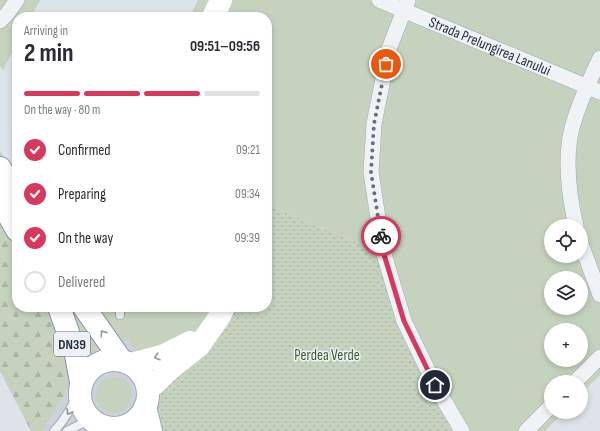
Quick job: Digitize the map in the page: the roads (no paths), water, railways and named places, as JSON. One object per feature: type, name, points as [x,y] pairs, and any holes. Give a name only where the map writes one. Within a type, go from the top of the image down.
[{"type":"main road","points":[[215,12],[221,0]]},
{"type":"main road","points":[[0,168],[12,188]]},
{"type":"main road","points":[[0,200],[12,221]]},
{"type":"main road","name":"DN39","points":[[61,312],[76,355],[80,386],[80,402],[90,419],[103,427]]},
{"type":"main road","name":"DN39","points":[[88,312],[126,362],[141,372],[146,381],[151,431]]},
{"type":"main road","points":[[103,427],[123,427],[133,422],[140,415],[147,399],[169,370],[199,346],[222,312]]},
{"type":"main road","points":[[126,362],[162,356],[192,340],[206,336]]},
{"type":"main road","name":"DN39","points":[[80,386],[88,370],[99,362],[109,359],[126,362]]},
{"type":"street","points":[[0,21],[17,0]]},
{"type":"street","name":"Strada Prelungirea Lanului","points":[[379,0],[406,5],[594,89]]},
{"type":"street","points":[[406,5],[389,49],[374,124],[371,172],[383,251],[404,321],[435,385],[462,431]]},
{"type":"street","points":[[575,219],[568,175],[568,152],[571,132],[594,89],[600,58]]},
{"type":"street","points":[[588,263],[600,295]]},
{"type":"street","points":[[582,375],[600,357]]},
{"type":"street","points":[[526,431],[544,413]]},
{"type":"lane","points":[[54,431],[70,410],[80,386]]},
{"type":"lane","points":[[67,431],[85,422],[103,427]]},
{"type":"park label","name":"Perdea Verde","points":[[327,355]]}]
